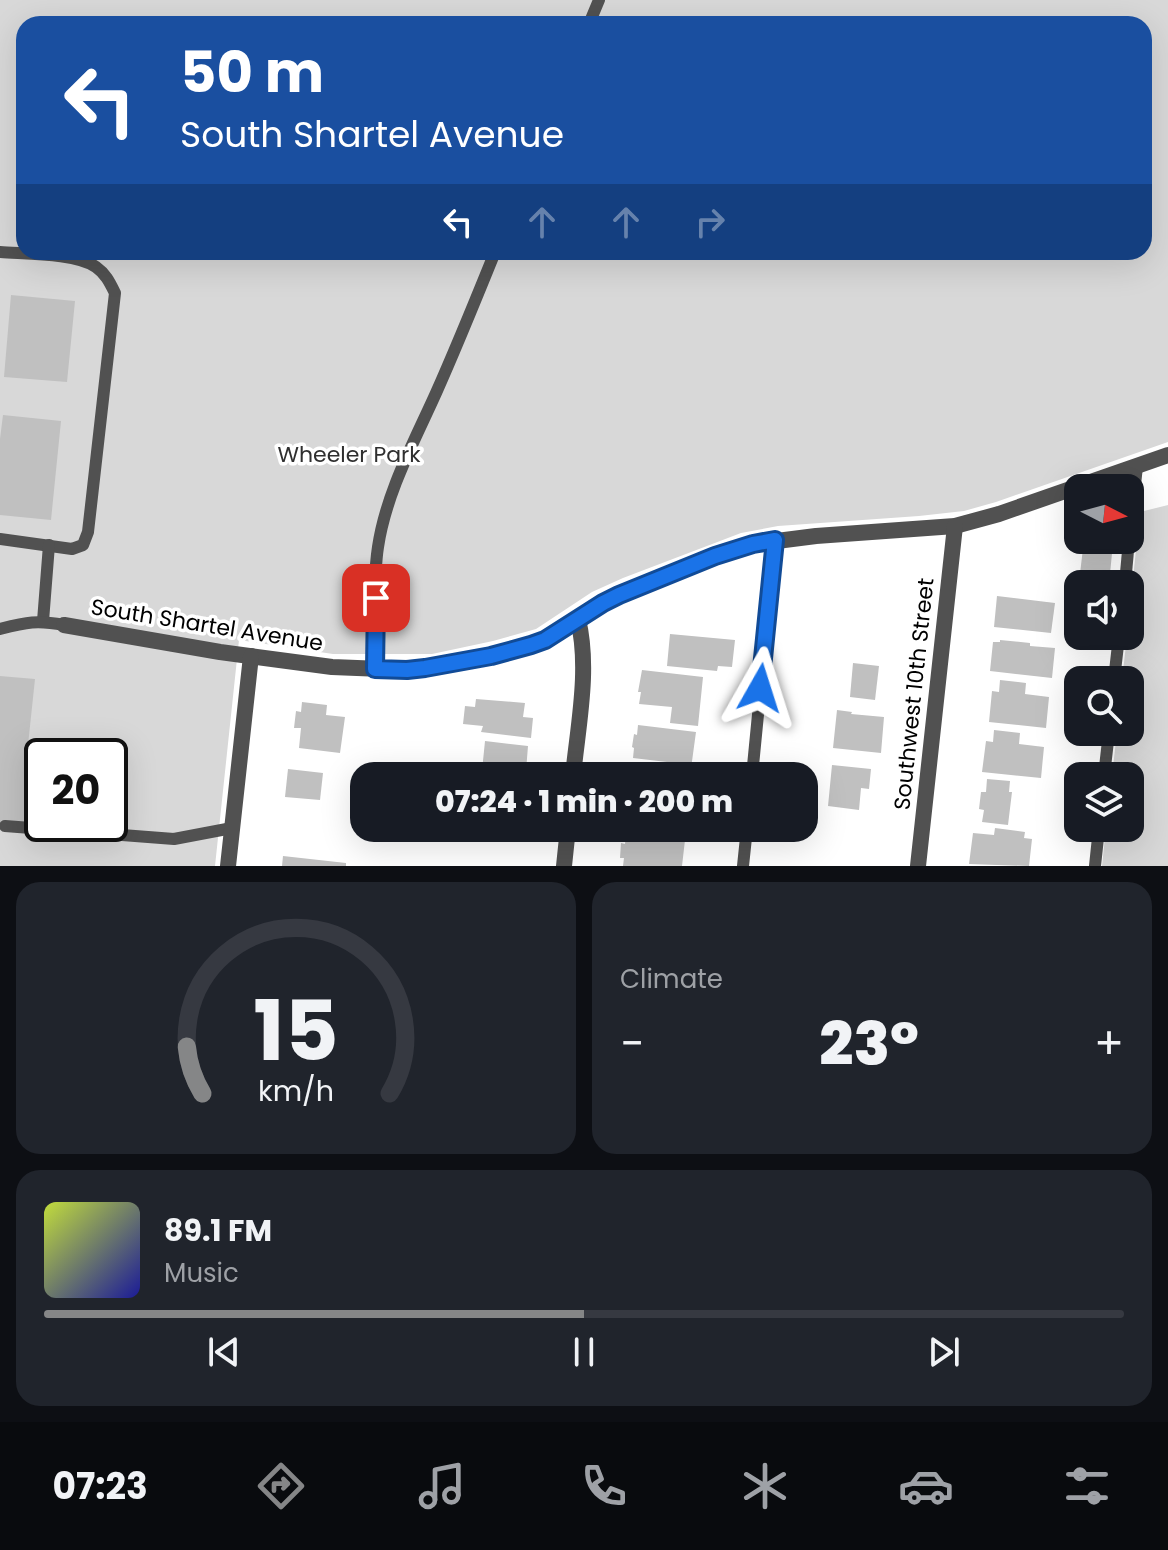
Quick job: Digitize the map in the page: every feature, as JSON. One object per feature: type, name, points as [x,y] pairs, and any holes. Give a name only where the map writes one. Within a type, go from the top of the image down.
[{"type":"street","name":"South Shartel Avenue","points":[[64,625],[332,667],[425,668],[514,650],[545,640],[611,599],[736,549],[775,540],[955,526],[999,514],[1168,455]]},
{"type":"street","name":"Southwest 10th Street","points":[[918,866],[955,526]]},
{"type":"street","points":[[574,762],[583,674],[583,640],[578,619]]},
{"type":"street","points":[[228,866],[251,656]]},
{"type":"street","points":[[564,866],[567,842]]},
{"type":"lane","points":[[0,539],[72,549],[83,545],[88,532],[115,293],[108,278],[95,266],[80,260]]},
{"type":"lane","points":[[375,669],[378,547],[383,525],[393,492],[492,260]]},
{"type":"lane","points":[[1136,474],[1137,466]]},
{"type":"lane","points":[[753,762],[775,540]]},
{"type":"lane","points":[[43,621],[49,545]]},
{"type":"lane","points":[[0,629],[43,621],[64,625]]},
{"type":"lane","points":[[5,826],[174,839],[232,828]]},
{"type":"lane","points":[[743,866],[746,842]]},
{"type":"lane","points":[[1095,866],[1098,842]]},
{"type":"green space","name":"Wheeler Park","points":[[0,0],[1168,0],[1168,442],[1076,474],[1064,474],[1064,478],[964,511],[778,526],[741,533],[592,592],[536,629],[493,641],[432,654],[333,654],[239,640],[215,866],[0,866]]},
{"type":"green space","points":[[1168,505],[1168,866],[1102,866],[1105,842],[1144,842],[1144,762],[1114,762],[1115,746],[1144,746],[1144,666],[1124,666],[1125,650],[1144,650],[1144,570],[1134,570],[1136,554],[1144,554],[1144,511]]},
{"type":"building","points":[[11,295],[75,301],[67,382],[4,377]]},
{"type":"building","points":[[3,415],[61,421],[51,520],[0,515]]},
{"type":"building","points":[[1082,554],[1112,554],[1110,570],[1080,570]]},
{"type":"building","points":[[997,596],[1055,603],[1051,633],[994,627]]},
{"type":"building","points":[[670,634],[735,640],[732,667],[718,666],[717,671],[667,666]]},
{"type":"building","points":[[1000,640],[1055,648],[1052,678],[990,671],[993,642]]},
{"type":"building","points":[[853,663],[879,666],[875,700],[850,697]]},
{"type":"building","points":[[642,670],[703,677],[698,726],[670,723],[672,707],[639,704]]},
{"type":"building","points":[[0,676],[35,679],[29,738],[24,738],[24,824],[0,822]]},
{"type":"building","points":[[1000,680],[1026,683],[1025,694],[1049,697],[1046,728],[989,722],[992,691],[999,692]]},
{"type":"building","points":[[476,699],[525,703],[523,717],[533,718],[531,738],[481,732],[483,726],[463,724],[465,706],[475,707]]},
{"type":"building","points":[[302,702],[327,705],[326,715],[345,717],[340,753],[299,748],[301,728],[294,728],[296,711],[301,712]]},
{"type":"building","points":[[837,710],[884,717],[881,753],[833,748]]},
{"type":"building","points":[[638,725],[696,732],[692,762],[633,758],[634,734],[637,735]]},
{"type":"building","points":[[994,730],[1020,733],[1019,744],[1044,747],[1041,778],[982,772],[986,741],[993,742]]},
{"type":"building","points":[[485,741],[528,746],[527,762],[483,762]]},
{"type":"building","points":[[832,765],[871,769],[869,789],[861,788],[859,810],[828,806]]},
{"type":"building","points":[[288,769],[323,773],[320,800],[285,797]]},
{"type":"building","points":[[987,779],[1010,781],[1009,792],[1012,792],[1008,825],[982,822],[984,810],[979,809],[981,792],[986,792]]},
{"type":"building","points":[[995,828],[1025,832],[1024,838],[1032,839],[1029,866],[969,864],[973,833],[994,835]]},
{"type":"building","points":[[685,842],[682,866],[623,866],[621,843]]},
{"type":"building","points":[[283,856],[346,863],[346,866],[282,866]]},
{"type":"route","points":[[376,598],[375,669],[425,668],[491,656],[545,640],[619,595],[715,556],[775,540],[760,688]]}]
